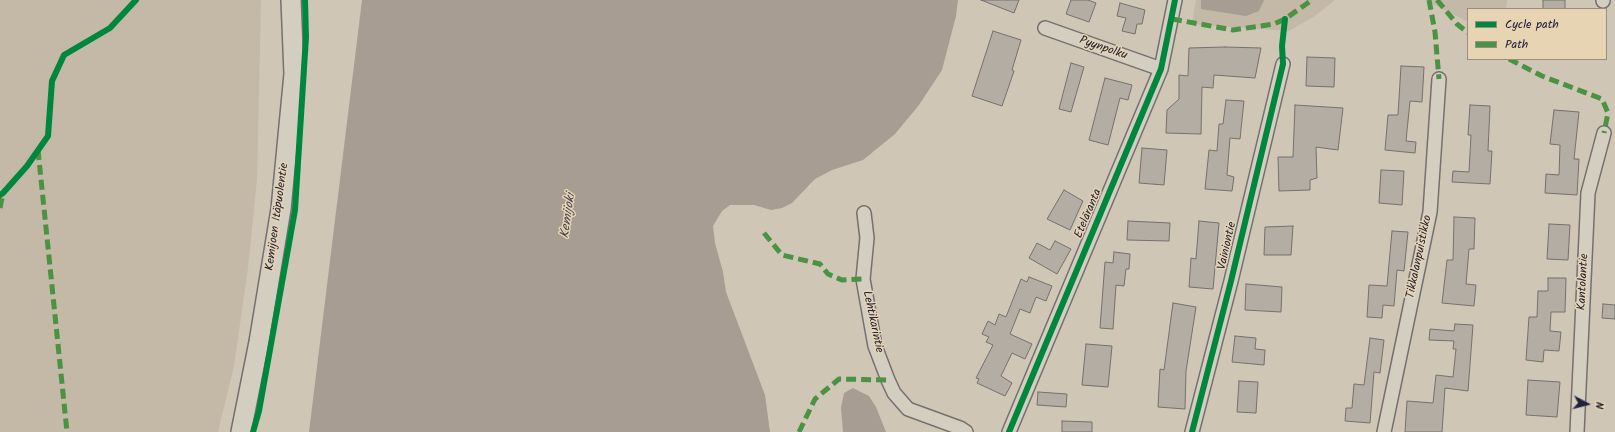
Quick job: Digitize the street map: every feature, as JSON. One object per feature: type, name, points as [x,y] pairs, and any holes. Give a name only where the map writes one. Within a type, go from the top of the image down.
[{"type":"main road","name":"Kemijoen Itäpuolentie","points":[[241,432],[259,342],[280,209],[294,74],[291,0]]},
{"type":"street","name":"Eteläranta","points":[[1009,432],[1161,69],[1175,0]]},
{"type":"street","name":"Pyynpolku","points":[[1045,28],[1161,69]]},
{"type":"street","name":"Vainiontie","points":[[1192,432],[1231,281],[1283,64]]},
{"type":"street","name":"Tikkalanpuistikko","points":[[1384,432],[1430,212],[1440,79]]},
{"type":"street","name":"Kantolantie","points":[[1577,432],[1588,193],[1604,133]]},
{"type":"street","name":"Lehtikarintie","points":[[864,213],[866,238],[864,279],[875,346],[894,393],[908,409],[960,428],[966,432]]},
{"type":"shaded area","points":[[0,0],[261,0],[257,179],[248,268],[234,366],[218,432],[0,432]]},
{"type":"shaded area","points":[[1196,0],[1335,0],[1315,16],[1289,31],[1192,24]]},
{"type":"shaded area","points":[[1425,0],[1507,0],[1506,8],[1467,8],[1467,21]]},
{"type":"water","name":"Kemijoki","points":[[362,0],[958,0],[956,16],[942,70],[919,105],[895,134],[863,160],[832,170],[815,179],[792,203],[782,208],[771,210],[754,205],[730,205],[722,211],[713,226],[715,243],[723,272],[726,292],[765,395],[770,432],[309,432]]},
{"type":"water","points":[[1201,0],[1264,0],[1259,11],[1246,16],[1201,9]]},
{"type":"water","points":[[853,388],[869,396],[876,407],[886,432],[843,432],[841,408],[844,393]]},
{"type":"building","points":[[981,0],[1019,0],[1014,13]]},
{"type":"building","points":[[1071,0],[1088,0],[1096,3],[1089,22],[1066,14]]},
{"type":"building","points":[[1543,0],[1565,0],[1565,8],[1543,8]]},
{"type":"building","points":[[1120,3],[1145,10],[1142,24],[1137,24],[1135,34],[1122,31],[1126,18],[1117,16]]},
{"type":"building","points":[[993,31],[1021,40],[1012,70],[1014,71],[1002,106],[972,96]]},
{"type":"building","points":[[1189,48],[1261,48],[1255,78],[1214,75],[1213,88],[1202,87],[1201,134],[1166,133],[1167,110],[1179,99],[1179,75],[1188,76]]},
{"type":"building","points":[[1307,57],[1335,58],[1334,87],[1306,86]]},
{"type":"building","points":[[1071,63],[1084,67],[1071,112],[1059,109]]},
{"type":"building","points":[[1401,66],[1424,67],[1422,102],[1410,101],[1406,141],[1416,142],[1415,153],[1385,150],[1388,115],[1398,115]]},
{"type":"building","points":[[1105,78],[1132,85],[1128,100],[1120,98],[1108,145],[1089,140]]},
{"type":"building","points":[[1226,100],[1244,101],[1240,139],[1230,138],[1227,175],[1234,177],[1232,191],[1205,189],[1209,150],[1217,151],[1219,124],[1223,124]]},
{"type":"building","points":[[1295,105],[1343,108],[1338,150],[1316,147],[1317,178],[1310,180],[1310,190],[1279,191],[1278,157],[1293,157]]},
{"type":"building","points":[[1470,105],[1490,106],[1488,151],[1492,151],[1490,184],[1452,182],[1453,171],[1469,172],[1471,135],[1468,135]]},
{"type":"building","points":[[1554,110],[1579,112],[1574,159],[1579,159],[1577,195],[1545,193],[1546,174],[1559,175],[1560,145],[1550,144]]},
{"type":"building","points":[[1142,148],[1167,150],[1164,185],[1139,183]]},
{"type":"building","points":[[1381,170],[1404,171],[1402,205],[1379,203]]},
{"type":"building","points":[[1064,190],[1083,201],[1070,230],[1047,219]]},
{"type":"building","points":[[1454,217],[1475,218],[1474,249],[1469,249],[1466,284],[1476,285],[1474,306],[1442,303],[1447,260],[1453,260]]},
{"type":"building","points":[[1128,221],[1170,223],[1169,241],[1127,240]]},
{"type":"building","points":[[1199,221],[1219,223],[1213,289],[1189,287],[1191,258],[1196,259]]},
{"type":"building","points":[[1549,224],[1570,225],[1568,260],[1547,259]]},
{"type":"building","points":[[1293,226],[1291,255],[1264,255],[1265,227]]},
{"type":"building","points":[[1392,231],[1408,232],[1404,271],[1397,270],[1394,306],[1383,305],[1382,318],[1367,317],[1369,285],[1387,286]]},
{"type":"building","points":[[1055,241],[1071,249],[1057,274],[1029,258],[1037,243],[1050,250]]},
{"type":"building","points":[[1114,252],[1130,254],[1129,269],[1126,269],[1124,286],[1116,285],[1113,329],[1100,328],[1105,262],[1113,263]]},
{"type":"building","points":[[1029,277],[1052,286],[1046,301],[1036,297],[1030,313],[1020,309],[1010,334],[1032,344],[1025,359],[1012,353],[1001,376],[1012,383],[1005,396],[977,383],[979,379],[976,378],[993,345],[986,342],[989,337],[982,334],[988,321],[995,325],[999,314],[1006,317],[1021,279],[1027,282]]},
{"type":"building","points":[[1548,278],[1566,278],[1565,312],[1551,312],[1550,331],[1561,332],[1559,351],[1544,350],[1543,362],[1526,360],[1529,317],[1537,317],[1538,291],[1548,291]]},
{"type":"building","points":[[1246,284],[1282,287],[1281,312],[1245,310]]},
{"type":"building","points":[[1173,303],[1196,307],[1186,371],[1185,409],[1158,407],[1160,369],[1164,370]]},
{"type":"building","points":[[1603,304],[1615,305],[1615,319],[1602,318]]},
{"type":"building","points":[[1455,324],[1473,325],[1468,391],[1445,388],[1442,432],[1405,432],[1407,401],[1433,403],[1436,375],[1453,377],[1456,349],[1453,349],[1454,341],[1429,340],[1430,329],[1454,331]]},
{"type":"building","points":[[1235,336],[1256,338],[1255,349],[1265,350],[1264,365],[1232,362]]},
{"type":"building","points":[[1370,338],[1384,340],[1380,373],[1374,372],[1370,423],[1345,421],[1346,408],[1352,408],[1354,384],[1364,385]]},
{"type":"building","points":[[1086,344],[1112,346],[1108,387],[1082,385]]},
{"type":"building","points":[[1528,380],[1560,382],[1557,417],[1526,415]]},
{"type":"building","points":[[1239,381],[1258,382],[1256,413],[1237,412]]},
{"type":"building","points":[[1038,392],[1067,394],[1066,407],[1037,405]]},
{"type":"building","points":[[1062,421],[1092,422],[1092,432],[1062,432]]},
{"type":"marked path","points":[[1172,19],[1233,30],[1274,24],[1285,19],[1312,0]]},
{"type":"marked path","points":[[1429,0],[1435,32],[1439,79]]},
{"type":"marked path","points":[[1437,0],[1457,24],[1467,32]]},
{"type":"marked path","points":[[1511,60],[1542,76],[1602,99],[1608,113],[1604,133]]},
{"type":"marked path","points":[[38,150],[67,432]]},
{"type":"marked path","points":[[0,208],[3,193]]},
{"type":"marked path","points":[[764,233],[782,255],[820,264],[828,274],[842,280],[863,279]]},
{"type":"marked path","points":[[799,432],[815,399],[839,379],[888,380]]},
{"type":"cycle path","points":[[0,195],[27,166],[48,136],[52,81],[64,55],[110,28],[136,0]]},
{"type":"cycle path","points":[[253,432],[259,411],[295,210],[306,37],[305,0]]},
{"type":"cycle path","points":[[1009,432],[1161,69],[1175,0]]},
{"type":"cycle path","points":[[1192,432],[1231,281],[1283,64],[1282,46],[1285,19]]}]
